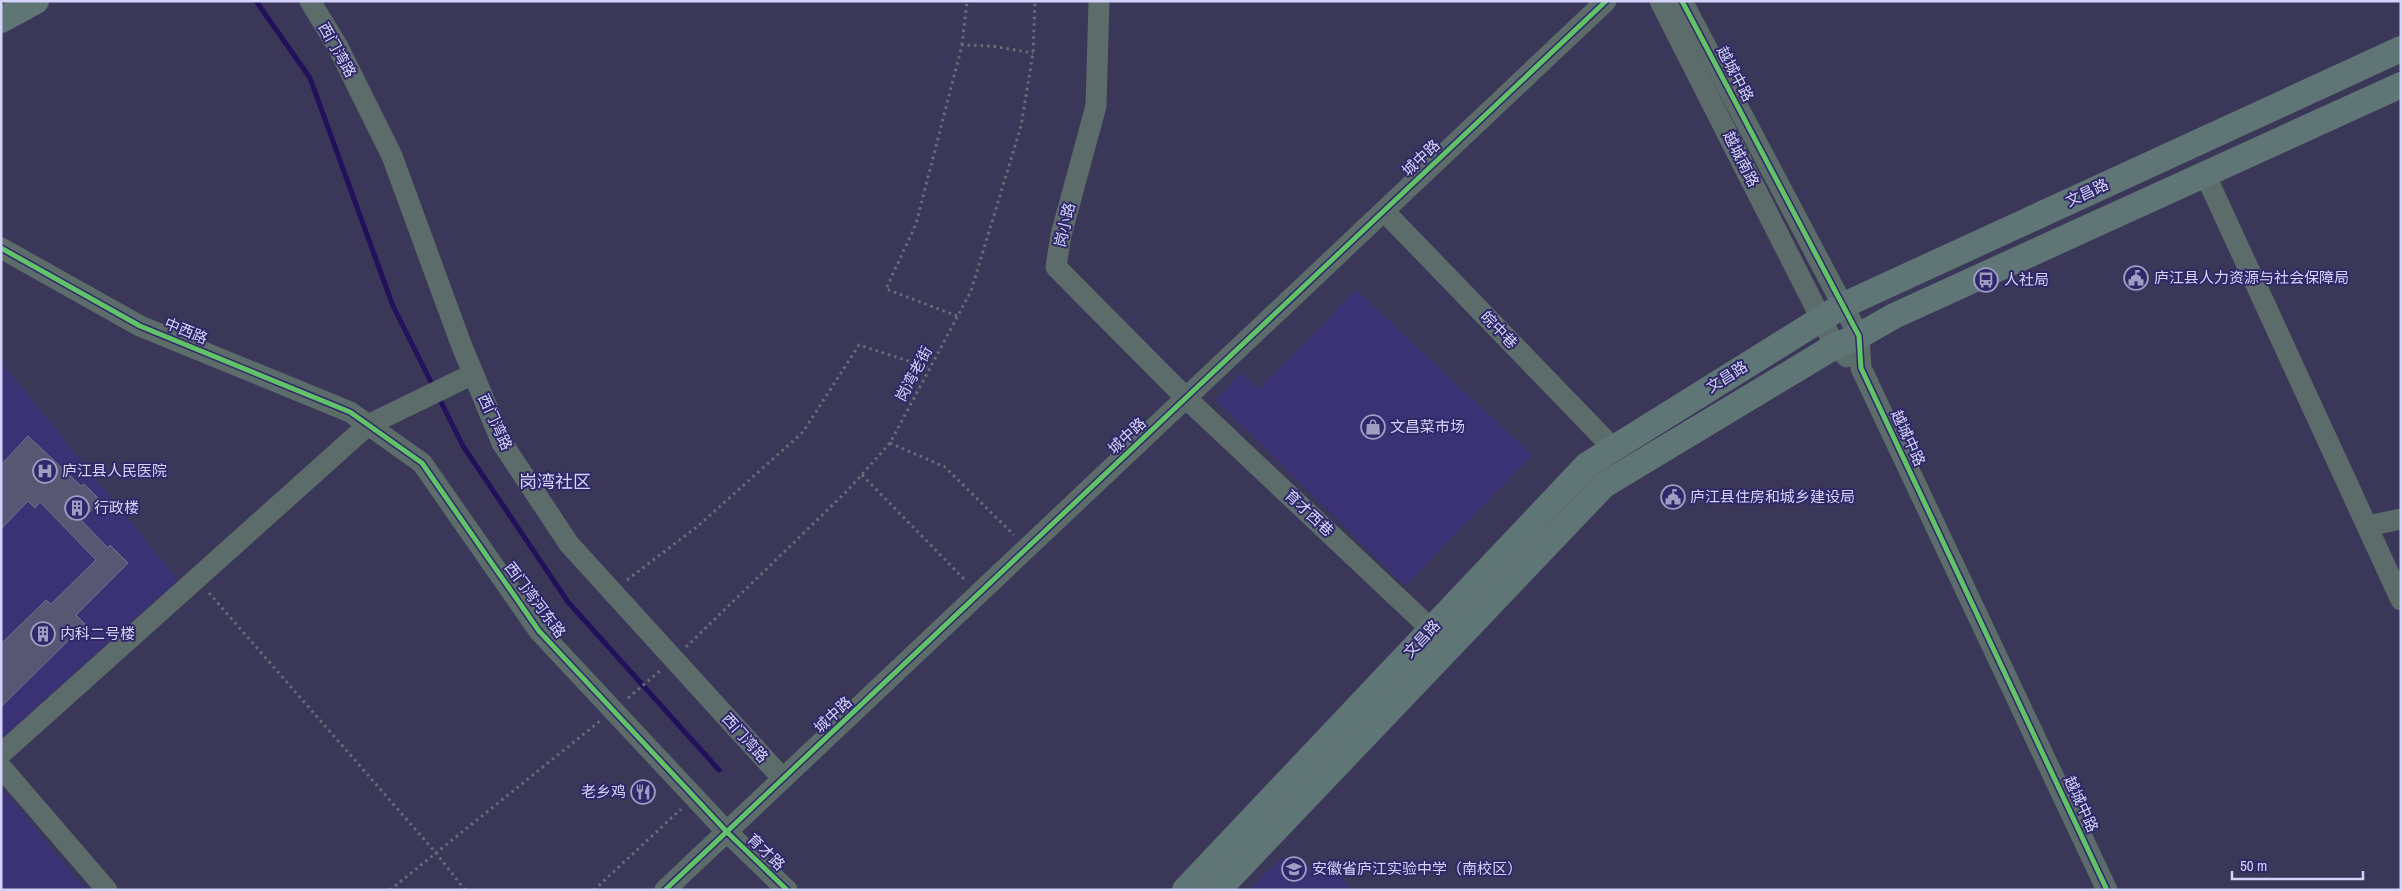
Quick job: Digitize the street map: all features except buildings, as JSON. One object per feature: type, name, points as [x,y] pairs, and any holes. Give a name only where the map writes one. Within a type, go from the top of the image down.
[{"type":"main road","points":[[1,20],[36,1]]},
{"type":"main road","name":"文昌路","points":[[1185,890],[1587,465],[1832,311],[2401,50]]},
{"type":"main road","name":"文昌路","points":[[1218,890],[1604,485],[1847,341],[1894,316],[2401,85]]},
{"type":"street","name":"西门湾路","points":[[310,1],[338,47],[392,156],[464,378],[502,444],[569,544],[613,591],[666,666],[783,779]]},
{"type":"street","name":"岗小路","points":[[1099,1],[1096,106],[1061,235],[1056,267],[1186,398]]},
{"type":"street","name":"城中路","points":[[665,890],[1606,1]]},
{"type":"street","name":"越城南路","points":[[1660,1],[1832,311]]},
{"type":"street","name":"越城中路","points":[[1682,1],[1861,368],[2107,890]]},
{"type":"street","points":[[2205,174],[2401,600]]},
{"type":"street","name":"皖中巷","points":[[1384,211],[1613,448]]},
{"type":"street","name":"中西路","points":[[1,248],[140,326],[350,412],[368,425]]},
{"type":"street","points":[[1,754],[368,425],[464,378]]},
{"type":"street","name":"育才西巷","points":[[1186,398],[1432,629]]},
{"type":"street","name":"西门湾河东路","points":[[368,425],[422,462],[539,631],[727,832]]},
{"type":"street","points":[[2367,526],[2401,519]]},
{"type":"street","points":[[1,767],[107,890]]},
{"type":"street","name":"育才路","points":[[727,832],[787,890]]},
{"type":"path","points":[[957,316],[886,290],[916,224],[962,45],[966,1]]},
{"type":"path","points":[[962,45],[992,46],[1033,53]]},
{"type":"path","points":[[613,591],[698,526],[802,432],[859,345],[930,368]]},
{"type":"path","points":[[890,443],[945,467],[1027,548]]},
{"type":"path","points":[[862,475],[979,594]]},
{"type":"path","points":[[197,579],[436,853],[465,890]]},
{"type":"path","points":[[594,890],[695,797]]},
{"type":"shaded area","name":"文昌菜市场","points":[[1356,290],[1532,455],[1405,586],[1216,400],[1241,373],[1259,389]]},
{"type":"shaded area","name":"庐江县人民医院","points":[[1,362],[178,580],[1,739]]},
{"type":"shaded area","points":[[1,787],[86,890],[1,890]]},
{"type":"shaded area","name":"安徽省庐江实验中学（南校区）","points":[[1281,858],[1339,875],[1354,890],[1249,890]]},
{"type":"waterway","points":[[256,1],[310,78],[393,306],[434,388]]},
{"type":"waterway","points":[[438,396],[463,446],[568,602],[719,770]]},
{"type":"cycle path","points":[[665,890],[1606,1]]},
{"type":"cycle path","points":[[1682,1],[1859,336],[1861,368],[2107,890]]},
{"type":"cycle path","points":[[1,248],[140,326],[350,412],[422,463],[539,631],[727,832],[787,890]]},
{"type":"place","name":"庐江县人力资源与社会保障局","points":[[2136,278]]},
{"type":"place","name":"人社局","points":[[1986,280]]},
{"type":"place","name":"文昌菜市场","points":[[1373,427]]},
{"type":"place","name":"庐江县人民医院","points":[[45,471]]},
{"type":"place","name":"庐江县住房和城乡建设局","points":[[1673,497]]},
{"type":"place","name":"行政楼","points":[[77,508]]},
{"type":"place","name":"内科二号楼","points":[[43,634]]},
{"type":"place","name":"老乡鸡","points":[[643,792]]},
{"type":"place","name":"安徽省庐江实验中学（南校区）","points":[[1294,869]]},
{"type":"district","name":"岗湾社区","points":[[555,482]]}]
